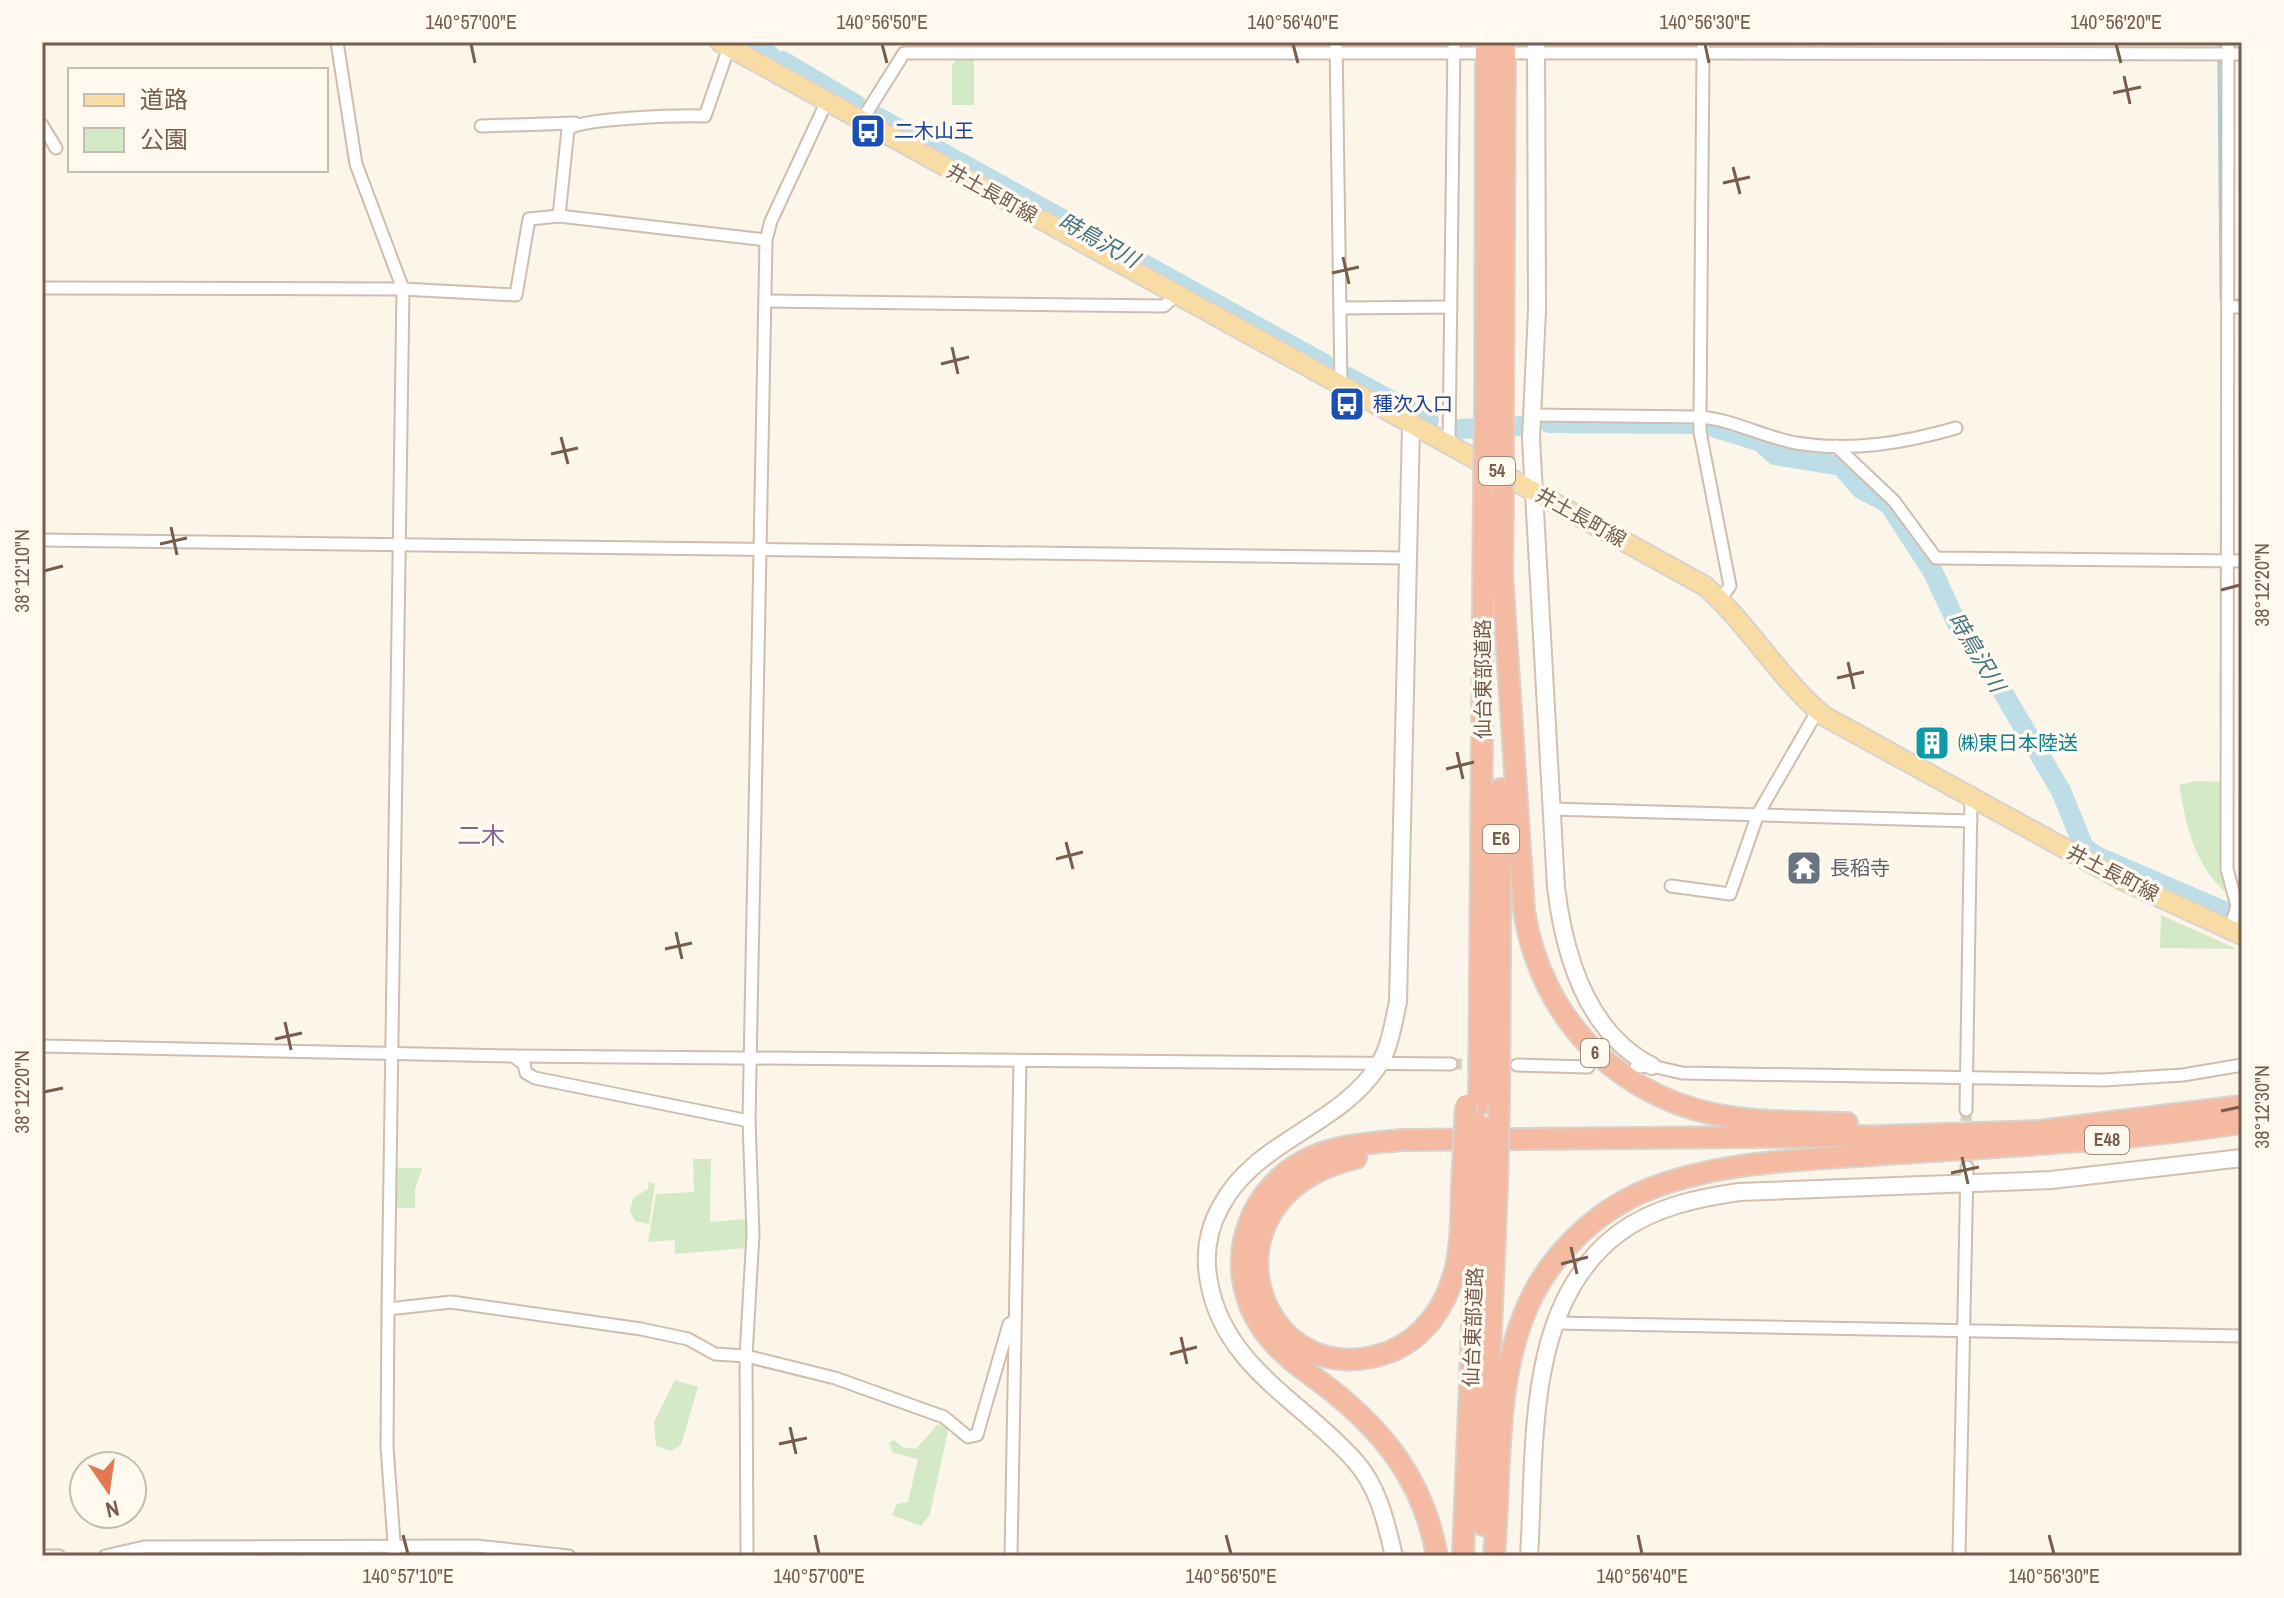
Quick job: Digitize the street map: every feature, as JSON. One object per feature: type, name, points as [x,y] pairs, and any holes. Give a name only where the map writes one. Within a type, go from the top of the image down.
[{"type":"highway","name":"仙台東部道路","points":[[1480,48],[1494,421]]},
{"type":"highway","name":"仙台東部道路","points":[[1481,1105],[1482,907],[1494,421],[1510,48]]},
{"type":"highway","name":"仙台東部道路","points":[[1463,1556],[1502,573],[1493,492]]},
{"type":"highway","name":"6","points":[[1502,573],[1518,860],[1527,931],[1538,967],[1555,1004],[1595,1054],[1623,1076],[1669,1102],[1734,1118],[2079,1125]]},
{"type":"highway","name":"E48","points":[[2079,1125],[2242,1106]]},
{"type":"highway","name":"E48","points":[[1969,1158],[2242,1123]]},
{"type":"highway","points":[[1437,1556],[1423,1504],[1403,1461],[1370,1423],[1277,1347],[1261,1328],[1244,1292],[1240,1255],[1250,1218],[1271,1187],[1301,1162],[1349,1146],[1403,1140],[1881,1136],[2039,1131],[2079,1125]]},
{"type":"highway","points":[[1479,1185],[1455,1274],[1431,1321],[1406,1345],[1373,1357],[1333,1358],[1296,1341],[1273,1318],[1257,1274],[1258,1242],[1263,1226],[1292,1188],[1319,1169],[1337,1162],[1382,1154],[1906,1145],[1969,1158]]},
{"type":"highway","points":[[1494,1556],[1512,1353],[1535,1293],[1553,1264],[1585,1228],[1646,1190],[1695,1175],[1742,1166],[1969,1158]]},
{"type":"highway","name":"仙台東部道路","points":[[1479,1185],[1482,1556]]},
{"type":"main road","name":"井土長町線","points":[[725,44],[1676,569],[1720,599],[1796,692],[1818,710],[2124,881],[2236,932]]},
{"type":"street","points":[[337,42],[356,164],[403,289],[390,1053],[387,1447],[395,1551]]},
{"type":"street","points":[[481,126],[625,122],[660,114],[705,116],[725,44]]},
{"type":"street","points":[[1449,445],[1454,47]]},
{"type":"street","points":[[862,120],[903,48],[1480,48]]},
{"type":"street","points":[[1336,48],[1341,386]]},
{"type":"street","points":[[1510,48],[2228,48],[2242,54]]},
{"type":"street","points":[[1536,48],[1537,310],[1531,415],[1557,900],[1570,962],[1585,995],[1602,1021],[1644,1067],[1682,1073],[2103,1080],[2183,1075],[2242,1065]]},
{"type":"street","points":[[1703,48],[1700,432],[1730,586],[1720,599]]},
{"type":"street","points":[[2228,48],[2227,869],[2240,907],[2236,932]]},
{"type":"street","points":[[747,1556],[746,1356],[753,1234],[749,1121],[766,240],[827,101]]},
{"type":"street","points":[[559,216],[568,129],[576,123]]},
{"type":"street","points":[[42,125],[56,148]]},
{"type":"street","points":[[42,288],[403,289],[516,295],[529,219],[559,216],[766,240]]},
{"type":"street","points":[[765,301],[1164,306],[1176,295]]},
{"type":"street","points":[[1340,308],[1451,307]]},
{"type":"street","points":[[2228,307],[2242,307]]},
{"type":"street","points":[[1531,415],[1700,417],[1719,419],[1795,442],[1836,446],[1899,442],[1956,428]]},
{"type":"street","points":[[1394,1556],[1382,1506],[1357,1463],[1241,1357],[1224,1332],[1213,1307],[1205,1265],[1215,1216],[1228,1191],[1280,1145],[1348,1100],[1379,1065],[1388,1045],[1398,1002],[1411,425]]},
{"type":"street","points":[[1836,446],[1894,501],[1936,558],[2242,561]]},
{"type":"street","points":[[42,540],[1406,558]]},
{"type":"street","points":[[1671,886],[1730,894],[1758,814],[1818,710]]},
{"type":"street","points":[[1966,1110],[1971,798]]},
{"type":"street","points":[[1551,809],[1971,821]]},
{"type":"street","points":[[42,1046],[513,1056],[1451,1064]]},
{"type":"street","points":[[513,1056],[524,1064],[526,1073],[535,1078],[749,1121]]},
{"type":"street","points":[[1011,1556],[1020,1061]]},
{"type":"street","points":[[1517,1065],[1588,1067]]},
{"type":"street","points":[[1959,1556],[1969,1158]]},
{"type":"street","points":[[1529,1556],[1541,1389],[1556,1323],[1581,1274],[1619,1233],[1679,1204],[1739,1192],[1966,1185],[2109,1175],[2242,1158]]},
{"type":"street","points":[[388,1309],[451,1302],[641,1329],[688,1339],[715,1354],[746,1356],[835,1378],[897,1399],[944,1417],[968,1437],[977,1435],[1009,1324],[1015,1321]]},
{"type":"street","points":[[1556,1323],[2242,1336]]},
{"type":"street","points":[[105,1556],[144,1547],[395,1551],[529,1549],[569,1556]]},
{"type":"street","points":[[42,1556],[59,1556]]},
{"type":"green space","points":[[956,60],[974,60],[974,105],[952,105],[952,65]]},
{"type":"green space","points":[[2195,781],[2222,782],[2225,892],[2198,856],[2189,830],[2179,785]]},
{"type":"green space","points":[[2161,915],[2237,949],[2160,948]]},
{"type":"green space","points":[[693,1159],[711,1159],[710,1222],[747,1219],[747,1248],[675,1254],[675,1240],[648,1242],[656,1194],[694,1192]]},
{"type":"green space","points":[[397,1168],[422,1168],[415,1190],[415,1208],[396,1208]]},
{"type":"green space","points":[[649,1182],[655,1184],[649,1224],[635,1221],[630,1211],[633,1198],[648,1189]]},
{"type":"green space","points":[[675,1380],[698,1387],[681,1445],[671,1451],[656,1446],[654,1422]]},
{"type":"green space","points":[[938,1424],[946,1426],[948,1431],[930,1514],[921,1526],[892,1515],[897,1504],[908,1502],[918,1459],[893,1453],[889,1443],[894,1440],[902,1447],[916,1449]]},
{"type":"waterway","name":"時鳥沢川","points":[[746,42],[770,55]]},
{"type":"waterway","name":"時鳥沢川","points":[[783,61],[857,105]]},
{"type":"waterway","points":[[2219,62],[2221,300]]},
{"type":"waterway","name":"時鳥沢川","points":[[874,115],[1325,364]]},
{"type":"waterway","points":[[2236,300],[2242,300]]},
{"type":"waterway","name":"時鳥沢川","points":[[1348,377],[1429,421]]},
{"type":"waterway","name":"時鳥沢川","points":[[1549,423],[1692,424]]},
{"type":"waterway","name":"時鳥沢川","points":[[1706,425],[1761,442],[1775,455],[1841,466],[1861,489],[1889,504],[1933,572],[1959,628],[1978,650],[2061,791],[2084,847],[2096,856],[2226,912]]},
{"type":"waterway","name":"時鳥沢川","points":[[1459,429],[1523,426]]},
{"type":"tunnel","points":[[1451,1064],[1485,1065]]},
{"type":"tunnel","points":[[1966,1110],[1967,1167]]},
{"type":"place","name":"二木山王","points":[[868,131]]},
{"type":"place","name":"種次入口","points":[[1347,404]]},
{"type":"place","name":"㈱東日本陸送","points":[[1932,743]]},
{"type":"place","name":"長稻寺","points":[[1804,868]]},
{"type":"district","name":"二木","points":[[481,836]]}]
